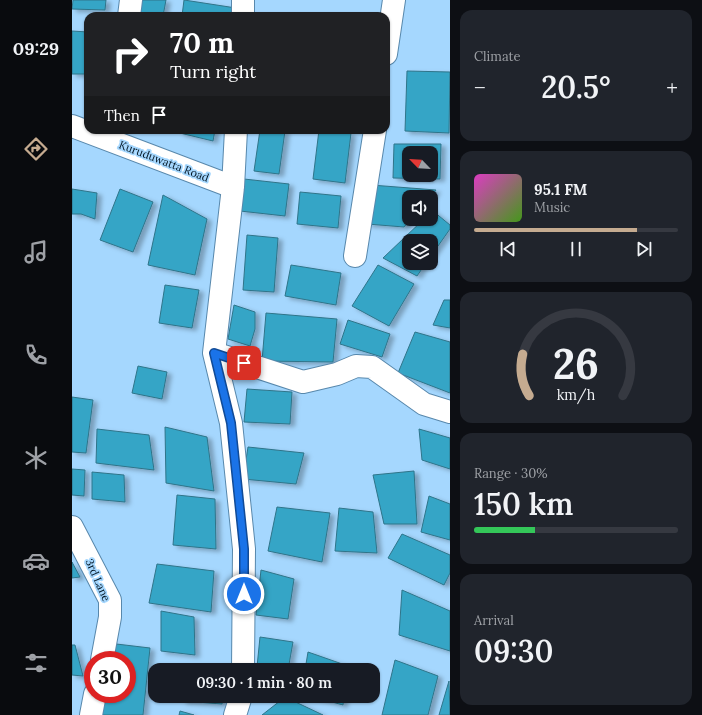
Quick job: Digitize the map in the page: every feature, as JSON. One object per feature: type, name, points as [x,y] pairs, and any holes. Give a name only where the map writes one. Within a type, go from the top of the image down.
[{"type":"street","points":[[130,12],[131,0]]},
{"type":"street","points":[[243,12],[244,0]]},
{"type":"street","points":[[390,27],[394,0]]},
{"type":"street","name":"Kuruduwatta Road","points":[[72,126],[84,129]]},
{"type":"street","points":[[236,134],[233,187],[214,353],[231,423],[244,549],[243,663]]},
{"type":"street","points":[[355,256],[373,134]]},
{"type":"street","name":"Kuruduwatta Road","points":[[113,136],[233,187]]},
{"type":"street","points":[[214,353],[303,382],[337,374],[356,366],[372,367],[424,404],[450,412]]},
{"type":"street","name":"3rd Lane","points":[[72,527],[110,600],[110,617],[104,651]]},
{"type":"street","points":[[91,715],[93,703]]},
{"type":"street","points":[[235,715],[239,703]]},
{"type":"building","points":[[73,0],[106,0],[105,10],[72,9]]},
{"type":"building","points":[[139,0],[166,0],[164,12],[137,12]]},
{"type":"building","points":[[184,0],[236,8],[235,12],[182,12]]},
{"type":"building","points":[[72,31],[84,32],[84,74],[72,74]]},
{"type":"building","points":[[407,71],[450,72],[449,133],[405,131]]},
{"type":"building","points":[[184,134],[214,134],[213,141]]},
{"type":"building","points":[[259,134],[285,134],[279,174],[254,171]]},
{"type":"building","points":[[319,134],[351,134],[345,183],[313,179]]},
{"type":"building","points":[[394,144],[441,144],[440,179],[438,179],[438,146],[402,146],[402,178],[393,178]]},
{"type":"building","points":[[244,179],[289,184],[285,216],[240,211]]},
{"type":"building","points":[[371,185],[436,190],[402,190],[402,226],[405,226],[404,227],[367,224]]},
{"type":"building","points":[[72,189],[97,193],[95,219],[81,214],[72,214]]},
{"type":"building","points":[[120,189],[153,202],[133,252],[100,240]]},
{"type":"building","points":[[300,192],[341,196],[338,228],[297,224]]},
{"type":"building","points":[[163,195],[207,219],[195,275],[148,265]]},
{"type":"building","points":[[438,215],[450,225],[450,229],[438,246],[438,234],[408,234],[417,226],[438,226]]},
{"type":"building","points":[[247,235],[278,238],[274,292],[243,290]]},
{"type":"building","points":[[402,240],[402,268],[383,258]]},
{"type":"building","points":[[291,265],[341,273],[336,305],[285,296]]},
{"type":"building","points":[[378,265],[414,284],[389,326],[352,306]]},
{"type":"building","points":[[406,270],[421,270],[417,276]]},
{"type":"building","points":[[165,285],[199,290],[192,328],[159,323]]},
{"type":"building","points":[[444,300],[450,300],[450,328],[433,325]]},
{"type":"building","points":[[234,305],[255,312],[255,329],[250,346],[228,339]]},
{"type":"building","points":[[266,313],[337,319],[333,362],[262,361]]},
{"type":"building","points":[[348,320],[390,334],[382,357],[340,344]]},
{"type":"building","points":[[415,332],[450,342],[450,393],[398,373]]},
{"type":"building","points":[[138,366],[167,372],[162,399],[132,393]]},
{"type":"building","points":[[247,389],[292,392],[290,424],[244,422]]},
{"type":"building","points":[[72,397],[93,400],[86,453],[72,452]]},
{"type":"building","points":[[165,427],[207,437],[214,491],[166,483]]},
{"type":"building","points":[[97,429],[149,435],[154,470],[96,463]]},
{"type":"building","points":[[419,429],[450,438],[450,469],[422,460]]},
{"type":"building","points":[[248,447],[304,453],[296,484],[243,479]]},
{"type":"building","points":[[72,469],[85,470],[84,496],[72,495]]},
{"type":"building","points":[[414,471],[417,524],[384,524],[373,475]]},
{"type":"building","points":[[92,472],[124,475],[125,502],[92,499]]},
{"type":"building","points":[[177,495],[215,499],[216,549],[173,545]]},
{"type":"building","points":[[429,496],[450,504],[450,540],[421,532]]},
{"type":"building","points":[[277,507],[330,513],[322,562],[268,551]]},
{"type":"building","points":[[339,508],[373,512],[377,553],[335,551]]},
{"type":"building","points":[[402,534],[450,555],[450,573],[444,585],[388,558]]},
{"type":"building","points":[[72,562],[80,577],[72,578]]},
{"type":"building","points":[[157,564],[214,571],[211,612],[149,603]]},
{"type":"building","points":[[261,570],[294,579],[288,619],[256,615]]},
{"type":"building","points":[[402,590],[450,611],[450,651],[399,635]]},
{"type":"building","points":[[161,611],[194,617],[195,655],[161,651]]},
{"type":"building","points":[[260,637],[293,642],[289,663],[257,663]]},
{"type":"building","points":[[108,643],[150,648],[143,715],[94,715],[96,703],[136,703],[136,651],[107,651]]},
{"type":"building","points":[[72,645],[75,645],[83,676],[72,675]]},
{"type":"building","points":[[308,652],[339,663],[306,663]]},
{"type":"building","points":[[395,660],[438,676],[428,715],[382,715]]},
{"type":"building","points":[[449,681],[450,715],[439,715]]},
{"type":"building","points":[[277,703],[298,703],[323,715],[262,715]]},
{"type":"building","points":[[180,711],[194,715],[179,715]]},
{"type":"route","points":[[244,363],[214,353],[231,423],[244,549],[244,594]]}]
